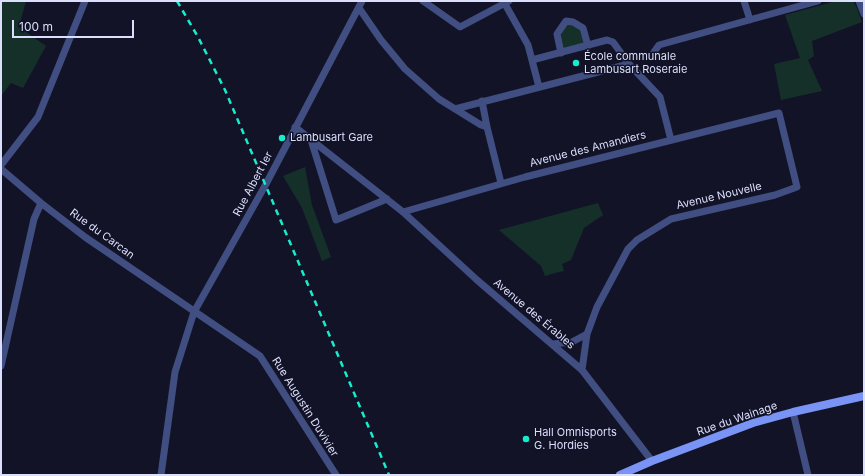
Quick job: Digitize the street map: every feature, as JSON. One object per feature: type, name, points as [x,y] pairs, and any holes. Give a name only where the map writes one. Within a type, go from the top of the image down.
[{"type":"main road","name":"Rue du Wainage","points":[[620,475],[652,461],[752,423],[864,396]]},
{"type":"street","points":[[1,165],[38,117],[85,1]]},
{"type":"street","points":[[423,1],[460,26],[507,2],[528,46],[539,87]]},
{"type":"street","points":[[744,1],[750,20]]},
{"type":"street","points":[[654,52],[659,46],[818,1]]},
{"type":"street","points":[[859,1],[864,14]]},
{"type":"street","points":[[361,4],[382,40],[405,69],[439,99],[481,125],[487,127]]},
{"type":"street","name":"Rue Albert Ier","points":[[161,475],[175,372],[194,312],[262,190],[361,4]]},
{"type":"street","points":[[561,53],[557,34],[566,21],[573,22],[583,28],[588,46]]},
{"type":"street","points":[[532,60],[606,40],[613,42],[629,64],[660,97],[671,140]]},
{"type":"street","points":[[455,109],[629,64]]},
{"type":"street","points":[[482,102],[502,183]]},
{"type":"street","name":"Avenue des Amandiers","points":[[403,212],[502,183],[779,113],[797,187]]},
{"type":"street","name":"Avenue des Érables","points":[[295,127],[403,212],[477,280],[582,370],[652,461]]},
{"type":"street","points":[[311,140],[336,220],[387,199]]},
{"type":"street","name":"Rue du Carcan","points":[[1,169],[41,203],[85,237],[194,312]]},
{"type":"street","name":"Avenue Nouvelle","points":[[582,370],[587,334],[598,307],[628,249],[638,240],[670,219],[775,195],[797,187]]},
{"type":"street","points":[[1,366],[34,219],[41,203]]},
{"type":"street","name":"Rue Augustin Duvivier","points":[[194,312],[260,356],[336,475]]},
{"type":"street","points":[[553,344],[572,342],[587,334]]},
{"type":"street","points":[[793,412],[808,475]]},
{"type":"green space","points":[[1,1],[26,1],[19,27],[46,46],[23,88],[11,83],[1,96]]},
{"type":"green space","points":[[836,1],[853,1],[862,22],[812,41],[814,56],[808,60],[822,91],[781,100],[774,64],[800,58],[785,15]]},
{"type":"green space","points":[[566,24],[572,25],[580,30],[584,44],[563,50],[560,36]]},
{"type":"green space","points":[[305,167],[312,205],[331,257],[322,261],[302,208],[283,176]]},
{"type":"green space","points":[[598,203],[603,215],[584,228],[571,260],[562,264],[564,271],[545,276],[541,266],[499,230]]},
{"type":"railway","points":[[177,1],[198,37],[225,90],[389,475]]},
{"type":"place","name":"École communale Lambusart Roseraie","points":[[576,63]]},
{"type":"place","name":"Lambusart Gare","points":[[282,138]]},
{"type":"place","name":"Hall Omnisports G. Hordies","points":[[526,439]]}]
